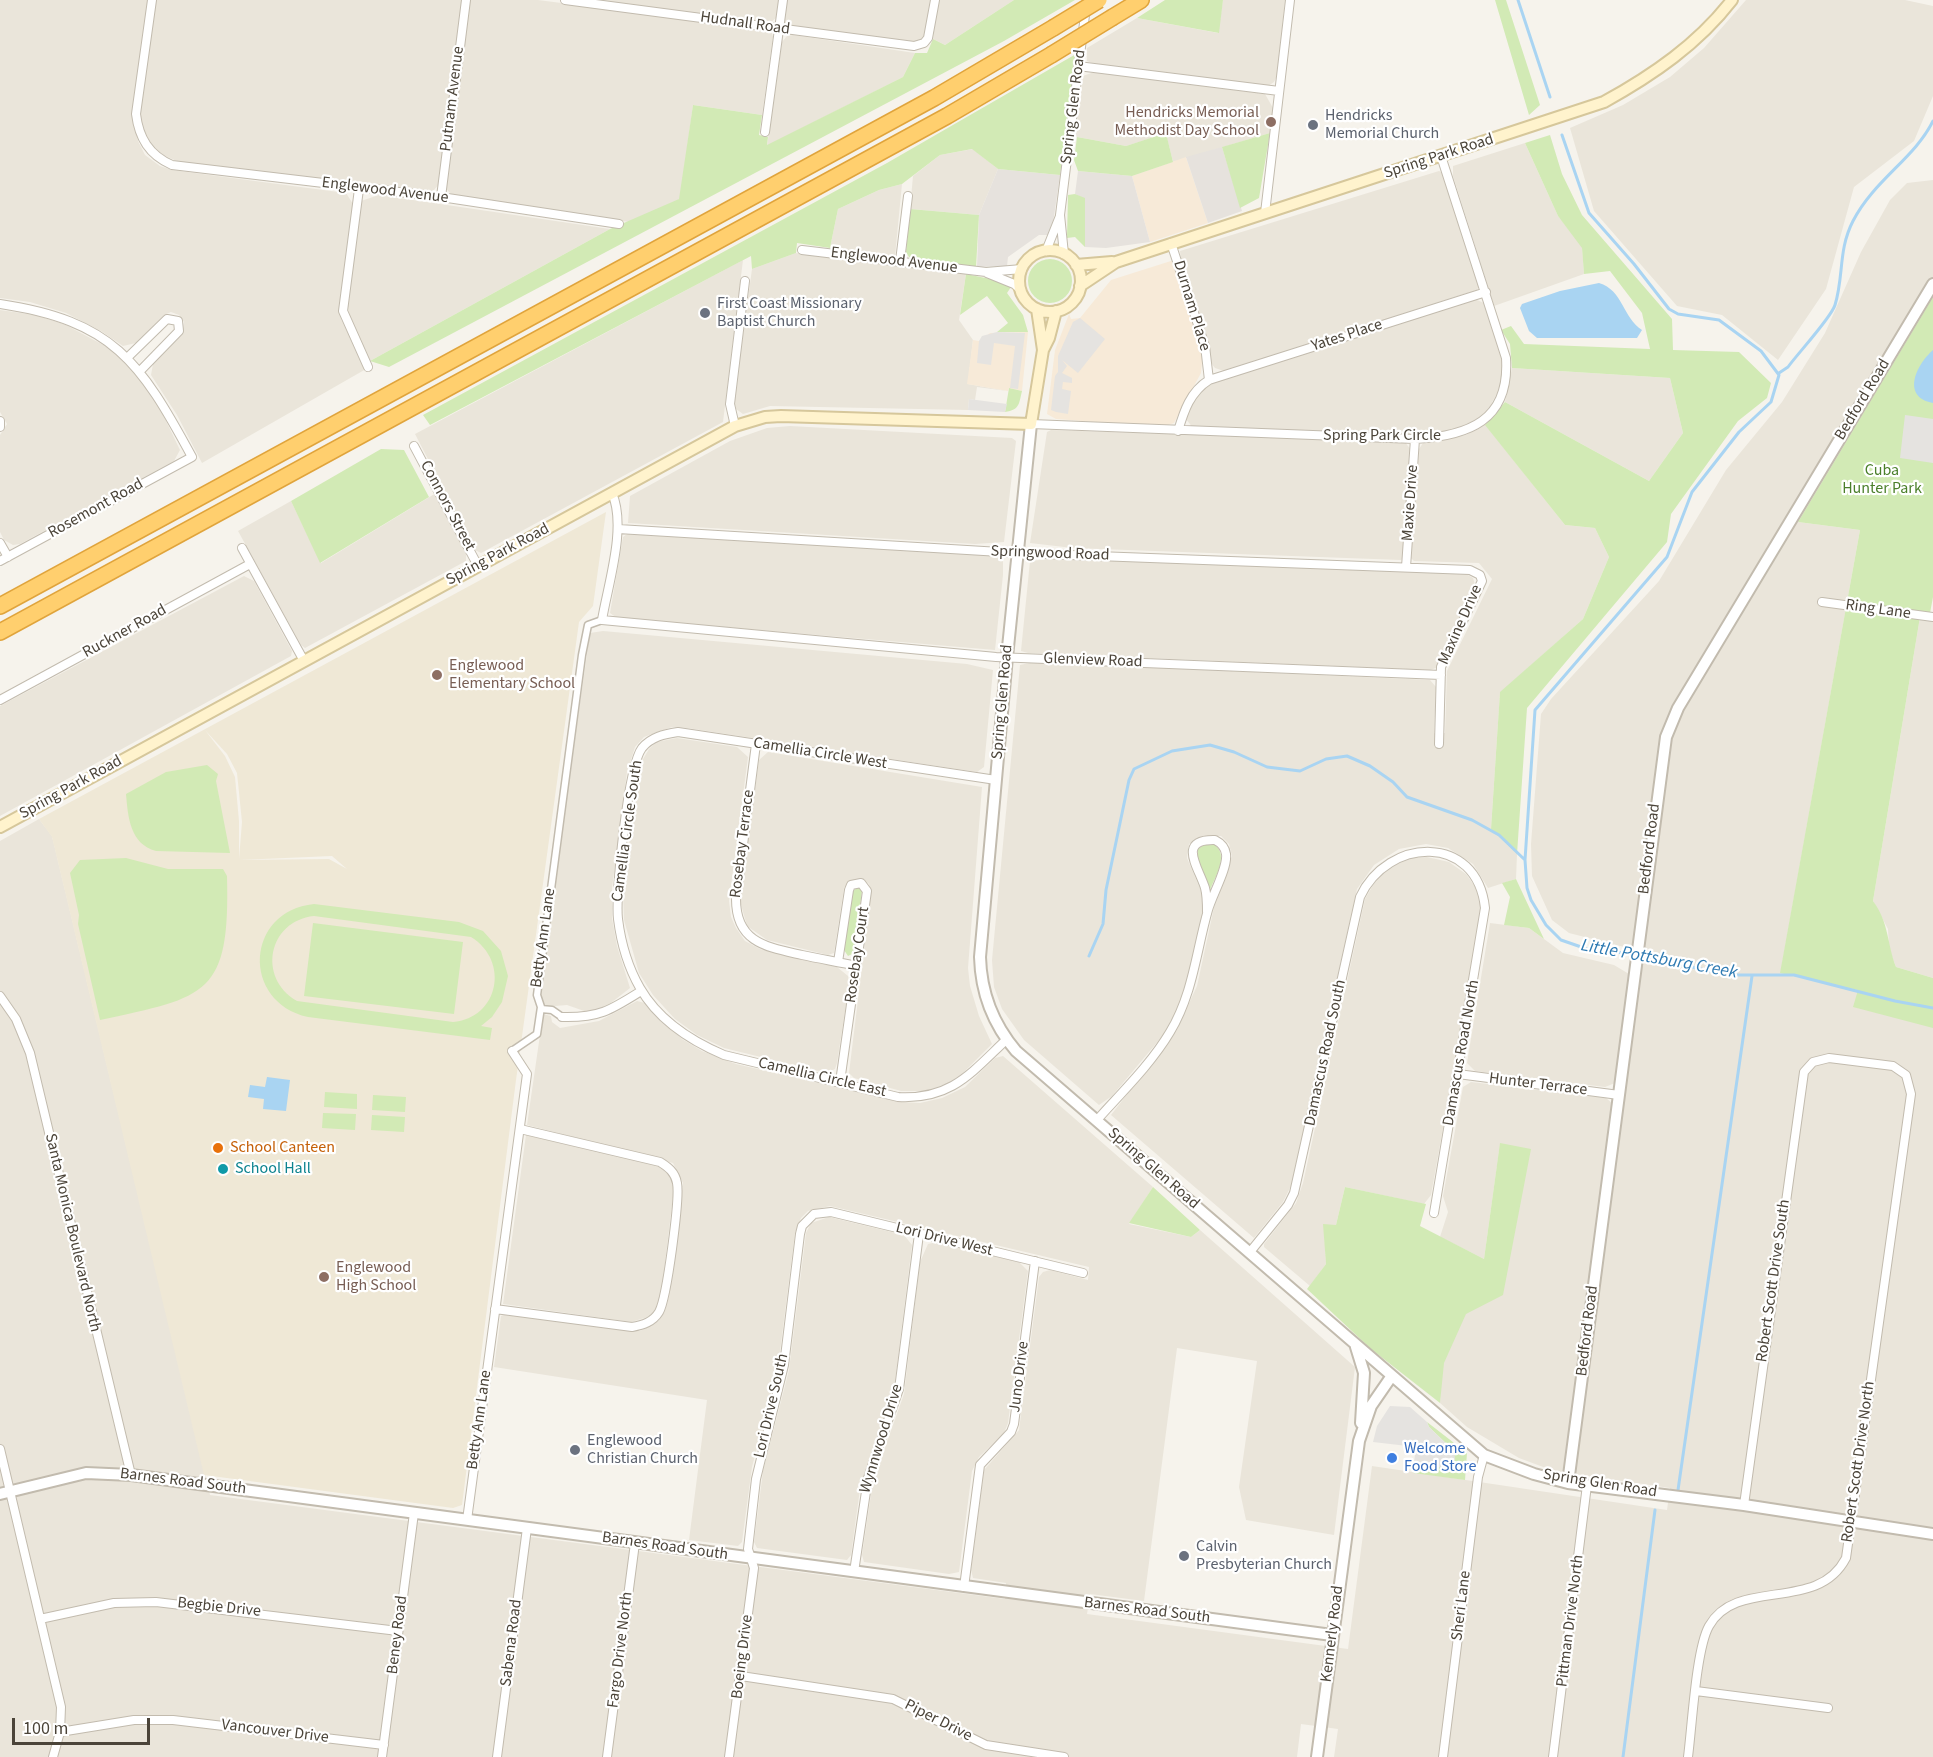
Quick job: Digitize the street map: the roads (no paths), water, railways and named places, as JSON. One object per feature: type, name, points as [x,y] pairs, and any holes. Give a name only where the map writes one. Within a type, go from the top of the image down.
[{"type":"highway","points":[[0,606],[924,103],[1099,0]]},
{"type":"highway","points":[[0,632],[929,126],[1141,0]]},
{"type":"main road","name":"Spring Park Road","points":[[1080,286],[1116,262],[1604,102],[1660,69],[1681,52],[1732,0]]},
{"type":"main road","points":[[1046,251],[1064,254],[1076,265],[1080,286],[1072,302],[1056,311],[1037,309],[1029,303],[1021,290],[1022,269],[1029,259],[1046,251]]},
{"type":"main road","name":"Spring Park Road","points":[[1076,265],[1116,262]]},
{"type":"main road","name":"Spring Glen Road","points":[[1037,309],[1043,350]]},
{"type":"main road","name":"Spring Glen Road","points":[[1031,424],[1043,350],[1056,311]]},
{"type":"main road","name":"Spring Park Road","points":[[0,828],[735,426],[765,417],[1031,424]]},
{"type":"street","name":"Englewood Avenue","points":[[152,0],[136,114],[142,137],[153,154],[172,165],[441,197],[619,224]]},
{"type":"street","name":"Putnam Avenue","points":[[441,197],[466,0]]},
{"type":"street","name":"Hudnall Road","points":[[565,0],[914,46],[924,43],[930,32],[934,0]]},
{"type":"street","points":[[765,132],[783,0]]},
{"type":"street","name":"Spring Glen Road","points":[[1064,254],[1060,215],[1087,0]]},
{"type":"street","points":[[1264,213],[1290,0]]},
{"type":"street","points":[[1078,66],[1279,91]]},
{"type":"street","name":"Spring Park Circle","points":[[1031,424],[1415,439],[1448,436],[1471,429],[1491,413],[1498,402],[1506,381],[1506,358],[1441,156]]},
{"type":"street","points":[[359,189],[343,311],[368,367]]},
{"type":"street","points":[[900,261],[908,196]]},
{"type":"street","name":"Spring Glen Road","points":[[1046,251],[1060,215]]},
{"type":"street","name":"Durnam Place","points":[[1171,243],[1205,346],[1209,380]]},
{"type":"street","name":"Englewood Avenue","points":[[802,250],[986,272],[1022,269]]},
{"type":"street","name":"Englewood Avenue","points":[[986,272],[1014,284],[1021,290]]},
{"type":"street","points":[[735,426],[730,404],[745,281]]},
{"type":"street","name":"Bedford Road","points":[[1568,1483],[1663,748],[1670,725],[1933,284]]},
{"type":"street","name":"Yates Place","points":[[1209,380],[1486,292]]},
{"type":"street","points":[[0,304],[64,318],[100,335],[141,370],[179,332],[178,321],[167,319],[128,357]]},
{"type":"street","name":"Rosemont Road","points":[[4,559],[192,457],[163,402],[141,370]]},
{"type":"street","points":[[1178,431],[1192,395],[1209,380]]},
{"type":"street","points":[[0,421],[0,427]]},
{"type":"street","name":"Spring Glen Road","points":[[1031,424],[1007,657],[981,973],[988,1005],[1006,1040],[1356,1347],[1484,1455],[1534,1474],[1568,1483],[1744,1505],[1933,1534]]},
{"type":"street","name":"Maxie Drive","points":[[1406,567],[1415,439]]},
{"type":"street","name":"Connors Street","points":[[414,446],[478,566]]},
{"type":"street","points":[[602,620],[618,529],[619,511],[612,493]]},
{"type":"street","name":"Springwood Road","points":[[618,529],[1017,553],[1470,570],[1480,575]]},
{"type":"street","points":[[0,543],[4,559]]},
{"type":"street","points":[[242,548],[304,661]]},
{"type":"street","name":"Ruckner Road","points":[[0,700],[250,564]]},
{"type":"street","name":"Maxine Drive","points":[[1439,744],[1441,667],[1480,588],[1480,575]]},
{"type":"street","name":"Ring Lane","points":[[1822,602],[1933,617]]},
{"type":"street","name":"Glenview Road","points":[[602,620],[1007,657],[1441,675]]},
{"type":"street","name":"Betty Ann Lane","points":[[467,1520],[527,1074],[512,1051],[537,1034],[541,1009],[537,995],[582,655],[588,625],[602,620]]},
{"type":"street","name":"Camellia Circle West","points":[[647,743],[664,734],[678,732],[996,780]]},
{"type":"street","name":"Camellia Circle South","points":[[641,991],[621,938],[617,890],[636,758],[647,743]]},
{"type":"street","name":"Rosebay Terrace","points":[[756,744],[738,879],[737,915],[750,937],[762,945],[857,966]]},
{"type":"street","points":[[1097,1120],[1154,1055],[1170,1032],[1192,981],[1207,912],[1226,854],[1222,845],[1215,840],[1198,843],[1192,857],[1206,890],[1207,912]]},
{"type":"street","name":"Damascus Road North","points":[[1399,857],[1427,852],[1456,859],[1474,873],[1483,893],[1485,919],[1434,1213]]},
{"type":"street","name":"Damascus Road South","points":[[1250,1252],[1288,1205],[1294,1193],[1360,897],[1378,871],[1399,857]]},
{"type":"street","name":"Rosebay Court","points":[[838,962],[849,890],[851,885],[861,883],[867,891],[840,1082]]},
{"type":"street","points":[[541,1009],[552,1010],[562,1017],[596,1016],[609,1012],[641,991]]},
{"type":"street","name":"Camellia Circle East","points":[[641,991],[670,1023],[700,1045],[724,1055],[898,1097],[929,1096],[963,1081],[1006,1040]]},
{"type":"street","name":"Santa Monica Boulevard North","points":[[0,996],[16,1019],[30,1053],[131,1475]]},
{"type":"street","name":"Robert Scott Drive North","points":[[1688,1757],[1704,1637],[1715,1616],[1737,1602],[1799,1591],[1827,1582],[1840,1569],[1846,1558],[1911,1094],[1906,1075],[1893,1066],[1829,1058],[1813,1062]]},
{"type":"street","name":"Robert Scott Drive South","points":[[1744,1505],[1802,1081],[1804,1072],[1813,1062]]},
{"type":"street","name":"Hunter Terrace","points":[[1458,1074],[1619,1095]]},
{"type":"street","points":[[495,1309],[632,1328],[652,1320],[663,1300],[678,1194],[674,1174],[660,1162],[520,1129]]},
{"type":"street","name":"Lori Drive West","points":[[807,1220],[814,1214],[831,1212],[1083,1273]]},
{"type":"street","name":"Lori Drive South","points":[[750,1558],[748,1549],[759,1466],[781,1383],[800,1234],[807,1220]]},
{"type":"street","name":"Wynnwood Drive","points":[[854,1572],[868,1478],[899,1389],[919,1234]]},
{"type":"street","name":"Juno Drive","points":[[964,1587],[980,1466],[1011,1432],[1014,1424],[1035,1262]]},
{"type":"street","points":[[1356,1347],[1364,1373],[1359,1438]]},
{"type":"street","name":"Kennerly Road","points":[[1317,1757],[1359,1438],[1371,1406],[1391,1377]]},
{"type":"street","points":[[0,1449],[5,1493],[40,1619],[61,1707],[60,1732],[53,1757]]},
{"type":"street","name":"Sheri Lane","points":[[1443,1757],[1478,1477],[1484,1455]]},
{"type":"street","name":"Barnes Road South","points":[[5,1493],[86,1473],[131,1475],[1332,1635]]},
{"type":"street","name":"Pittman Drive North","points":[[1553,1757],[1587,1485]]},
{"type":"street","name":"Beney Road","points":[[382,1757],[414,1513]]},
{"type":"street","name":"Sabena Road","points":[[496,1757],[527,1528]]},
{"type":"street","name":"Fargo Drive North","points":[[608,1757],[635,1543]]},
{"type":"street","name":"Boeing Drive","points":[[729,1757],[754,1569],[750,1558]]},
{"type":"street","name":"Begbie Drive","points":[[40,1619],[114,1603],[156,1602],[203,1605],[398,1631]]},
{"type":"street","name":"Piper Drive","points":[[741,1676],[893,1699],[986,1745],[1064,1757]]},
{"type":"street","points":[[1696,1690],[1828,1708]]},
{"type":"street","name":"Vancouver Drive","points":[[60,1732],[134,1720],[173,1720],[384,1745]]},
{"type":"water","points":[[1599,283],[1613,292],[1631,319],[1642,330],[1637,338],[1537,338],[1529,331],[1520,308],[1522,304],[1560,291]]},
{"type":"water","points":[[1933,350],[1933,403],[1923,400],[1914,388],[1921,364]]},
{"type":"water","points":[[267,1077],[290,1080],[286,1111],[263,1109],[264,1099],[248,1097],[250,1085],[265,1087]]},
{"type":"waterway","points":[[1518,0],[1550,97]]},
{"type":"waterway","points":[[1779,373],[1788,367],[1821,327],[1835,305],[1845,242],[1862,206],[1916,146],[1933,121]]},
{"type":"waterway","points":[[1562,135],[1589,213],[1634,264],[1669,309],[1678,314],[1719,320],[1761,351],[1779,375],[1771,402],[1739,432],[1692,492],[1667,557],[1535,710],[1525,860],[1527,888],[1531,900],[1546,925],[1561,940],[1587,949],[1634,954]]},
{"type":"waterway","name":"Little Pottsburg Creek","points":[[1089,956],[1103,924],[1106,890],[1129,780],[1134,769],[1172,751],[1210,745],[1234,752],[1267,767],[1300,771],[1326,759],[1347,756],[1370,766],[1393,782],[1407,797],[1472,820],[1499,835],[1525,860]]},
{"type":"waterway","name":"Little Pottsburg Creek","points":[[1641,955],[1726,975],[1794,975],[1895,1001],[1933,1008]]},
{"type":"waterway","points":[[1678,1490],[1752,976]]},
{"type":"waterway","points":[[1623,1757],[1655,1510]]},
{"type":"place","name":"Hendricks Memorial Methodist Day School","points":[[1271,122]]},
{"type":"place","name":"Hendricks Memorial Church","points":[[1313,125]]},
{"type":"place","name":"First Coast Missionary Baptist Church","points":[[705,313]]},
{"type":"place","name":"Englewood Elementary School","points":[[437,675]]},
{"type":"place","name":"School Canteen","points":[[218,1148]]},
{"type":"place","name":"School Hall","points":[[223,1169]]},
{"type":"place","name":"Englewood High School","points":[[324,1277]]},
{"type":"place","name":"Englewood Christian Church","points":[[575,1450]]},
{"type":"place","name":"Welcome Food Store","points":[[1392,1458]]},
{"type":"place","name":"Calvin Presbyterian Church","points":[[1184,1556]]},
{"type":"park label","name":"Cuba Hunter Park","points":[[1882,480]]}]
